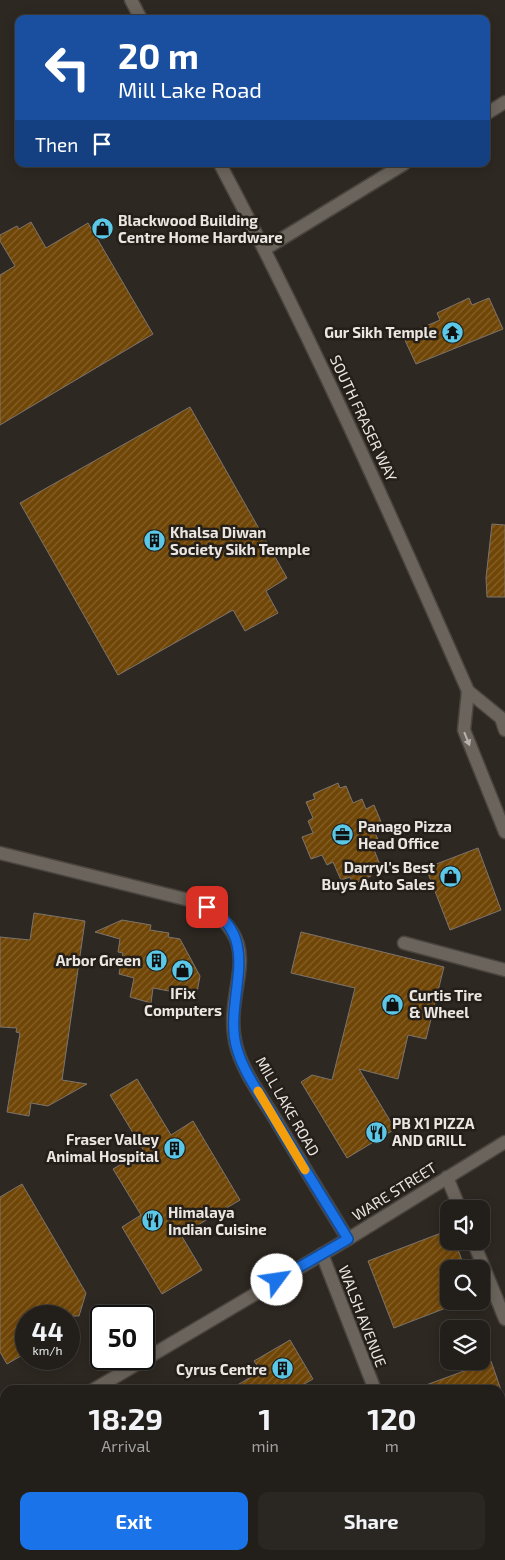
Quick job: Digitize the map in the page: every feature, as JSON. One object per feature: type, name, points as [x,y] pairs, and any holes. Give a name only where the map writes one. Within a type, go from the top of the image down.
[{"type":"main road","points":[[131,0],[139,15]]},
{"type":"main road","points":[[490,111],[505,102]]},
{"type":"main road","name":"SOUTH FRASER WAY","points":[[222,167],[265,249],[348,420],[468,691],[501,718],[505,730]]},
{"type":"main road","points":[[265,249],[399,167]]},
{"type":"main road","name":"SOUTH FRASER WAY","points":[[468,691],[464,730],[505,832]]},
{"type":"main road","name":"MILL LAKE ROAD","points":[[0,853],[197,902],[217,913],[234,932],[239,951],[240,972],[232,1022],[237,1049],[250,1079],[348,1239]]},
{"type":"main road","points":[[404,943],[505,970]]},
{"type":"main road","name":"WARE STREET","points":[[101,1385],[348,1239],[505,1142]]},
{"type":"main road","points":[[447,1177],[456,1200]]},
{"type":"main road","points":[[478,1250],[505,1319]]},
{"type":"main road","name":"WALSH AVENUE","points":[[322,1254],[373,1385]]},
{"type":"building","points":[[31,222],[46,248],[88,223],[153,334],[0,425],[0,275],[15,266],[0,241],[0,235],[17,226],[19,229]]},
{"type":"building","name":"Gur Sikh Temple","points":[[469,298],[472,305],[489,298],[503,329],[416,364],[403,336],[440,320],[437,313]]},
{"type":"building","name":"Khalsa Diwan Society Sikh Temple","points":[[190,407],[287,578],[266,591],[278,613],[245,631],[233,610],[118,675],[20,503]]},
{"type":"building","points":[[492,524],[505,525],[505,597],[487,597],[486,578]]},
{"type":"building","name":"Panago Pizza Head Office","points":[[338,783],[340,788],[346,786],[353,803],[362,799],[366,809],[374,805],[384,829],[375,833],[380,844],[373,847],[380,865],[369,870],[371,876],[353,884],[350,877],[341,880],[333,862],[327,865],[322,855],[311,859],[302,837],[313,833],[308,821],[313,818],[306,802],[315,799],[313,794]]},
{"type":"building","points":[[478,848],[501,910],[450,930],[426,868]]},
{"type":"building","points":[[34,913],[85,921],[62,1080],[87,1084],[48,1106],[31,1103],[29,1116],[7,1112],[20,1033],[16,1032],[17,1028],[0,1027],[0,937],[30,940]]},
{"type":"building","name":"Arbor Green","points":[[122,920],[151,925],[150,930],[169,933],[168,937],[180,939],[200,976],[197,992],[170,986],[169,991],[153,988],[151,1003],[130,997],[134,978],[119,974],[123,953],[118,952],[120,939],[95,932]]},
{"type":"building","name":"Curtis Tire & Wheel","points":[[301,932],[444,967],[426,1039],[408,1035],[398,1079],[359,1069],[395,1129],[347,1158],[301,1082],[312,1075],[332,1080],[355,988],[291,973]]},
{"type":"building","points":[[137,1079],[171,1135],[193,1121],[240,1200],[181,1235],[202,1270],[162,1294],[122,1227],[141,1215],[113,1169],[144,1151],[110,1095]]},
{"type":"building","points":[[22,1184],[86,1293],[80,1313],[80,1305],[15,1305],[15,1359],[7,1364],[0,1352],[0,1197]]},
{"type":"building","points":[[440,1233],[440,1250],[458,1250],[462,1260],[440,1260],[441,1310],[394,1328],[368,1261]]},
{"type":"building","name":"Cyrus Centre","points":[[290,1340],[313,1379],[303,1385],[237,1385],[261,1371],[254,1361]]},
{"type":"building","points":[[491,1361],[499,1385],[426,1385],[467,1370],[490,1370]]},
{"type":"slow traffic","points":[[258,1091],[305,1170]]},
{"type":"place","name":"Blackwood Building Centre Home Hardware","points":[[102,229]]},
{"type":"place","name":"Gur Sikh Temple","points":[[453,332]]},
{"type":"place","name":"Khalsa Diwan Society Sikh Temple","points":[[154,541]]},
{"type":"place","name":"Panago Pizza Head Office","points":[[342,835]]},
{"type":"place","name":"Darryl's Best Buys Auto Sales","points":[[451,876]]},
{"type":"place","name":"Arbor Green","points":[[157,960]]},
{"type":"place","name":"IFix Computers","points":[[183,970]]},
{"type":"place","name":"Curtis Tire & Wheel","points":[[393,1004]]},
{"type":"place","name":"PB X1 PIZZA AND GRILL","points":[[376,1132]]},
{"type":"place","name":"Fraser Valley Animal Hospital","points":[[175,1148]]},
{"type":"place","name":"Himalaya Indian Cuisine","points":[[152,1221]]},
{"type":"place","name":"Cyrus Centre","points":[[283,1369]]},
{"type":"route","points":[[207,907],[217,913],[234,932],[239,951],[240,972],[234,997],[232,1022],[237,1049],[250,1079],[348,1239],[277,1280]]}]
